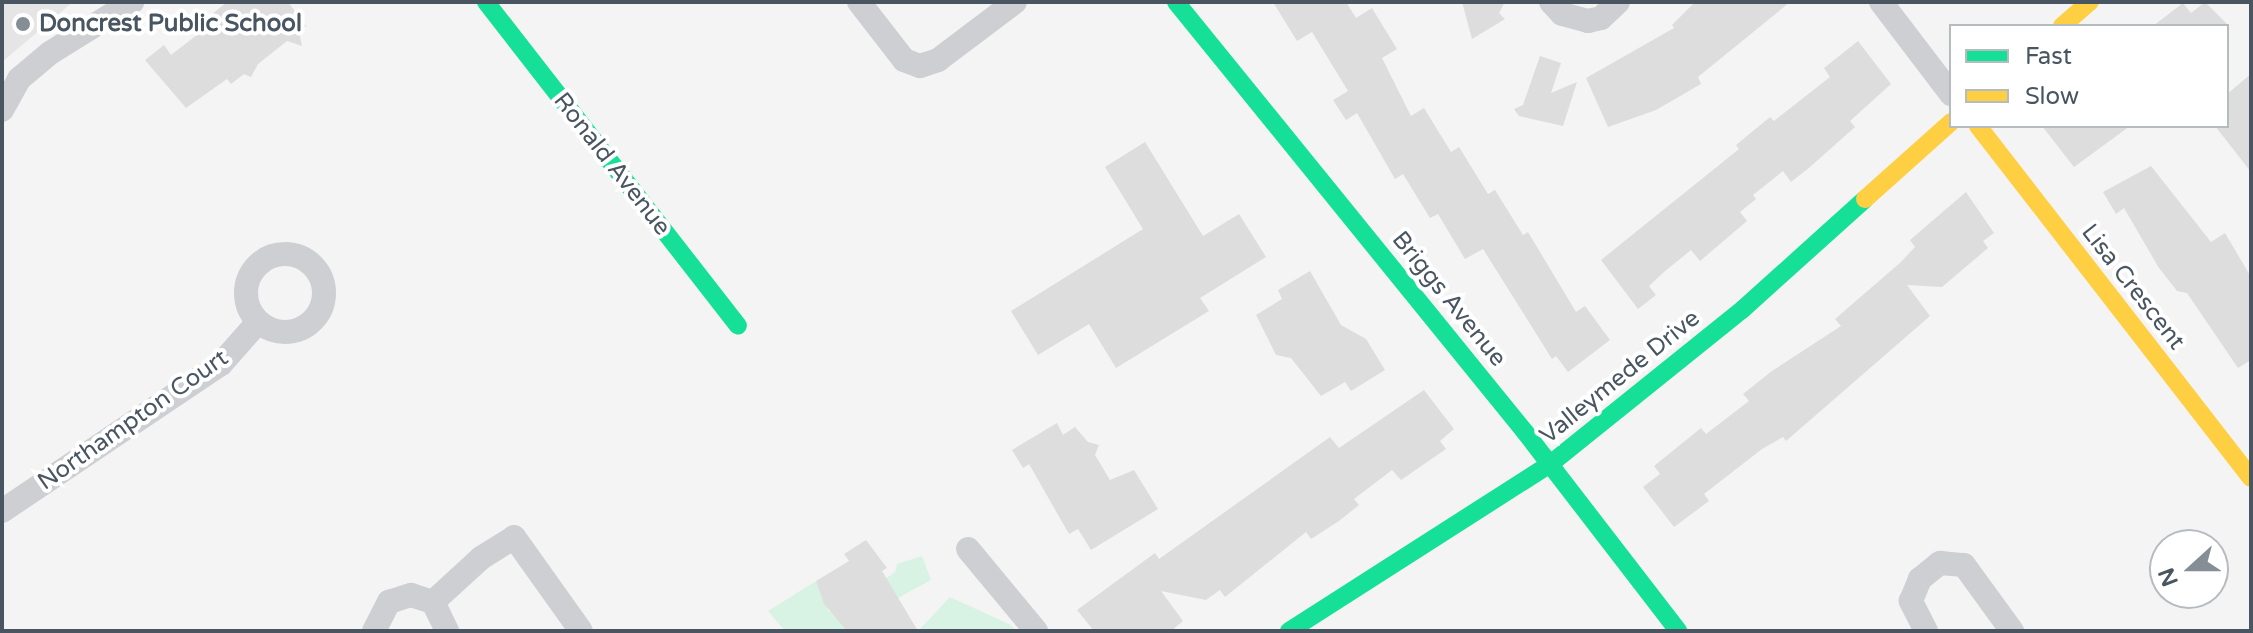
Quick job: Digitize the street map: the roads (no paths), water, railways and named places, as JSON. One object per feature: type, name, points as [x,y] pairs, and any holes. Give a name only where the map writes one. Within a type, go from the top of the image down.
[{"type":"street","points":[[2,110],[19,79],[132,2]]},
{"type":"street","name":"Ronald Avenue","points":[[486,2],[738,326]]},
{"type":"street","points":[[859,2],[904,60],[920,66],[938,60],[1015,2]]},
{"type":"street","name":"Briggs Avenue","points":[[1176,2],[1549,465],[1678,631]]},
{"type":"street","points":[[1551,2],[1562,14],[1588,21],[1601,18],[1618,2]]},
{"type":"street","points":[[1881,2],[1949,91]]},
{"type":"street","points":[[2064,24],[2090,2]]},
{"type":"street","name":"Valleymede Drive","points":[[1289,631],[1549,465],[1743,309],[1949,124]]},
{"type":"street","name":"Lisa Crescent","points":[[1980,128],[2251,478]]},
{"type":"street","name":"Northampton Court","points":[[2,511],[221,364],[258,322]]},
{"type":"street","points":[[433,602],[481,558],[514,537],[581,631]]},
{"type":"street","points":[[968,549],[1036,631]]},
{"type":"street","points":[[1921,629],[1911,601],[1920,579],[1940,563],[1964,565],[2012,631]]},
{"type":"street","points":[[374,631],[380,611],[399,596],[423,596],[433,602],[447,631]]},
{"type":"place","name":"Doncrest Public School","points":[[23,24]]}]
